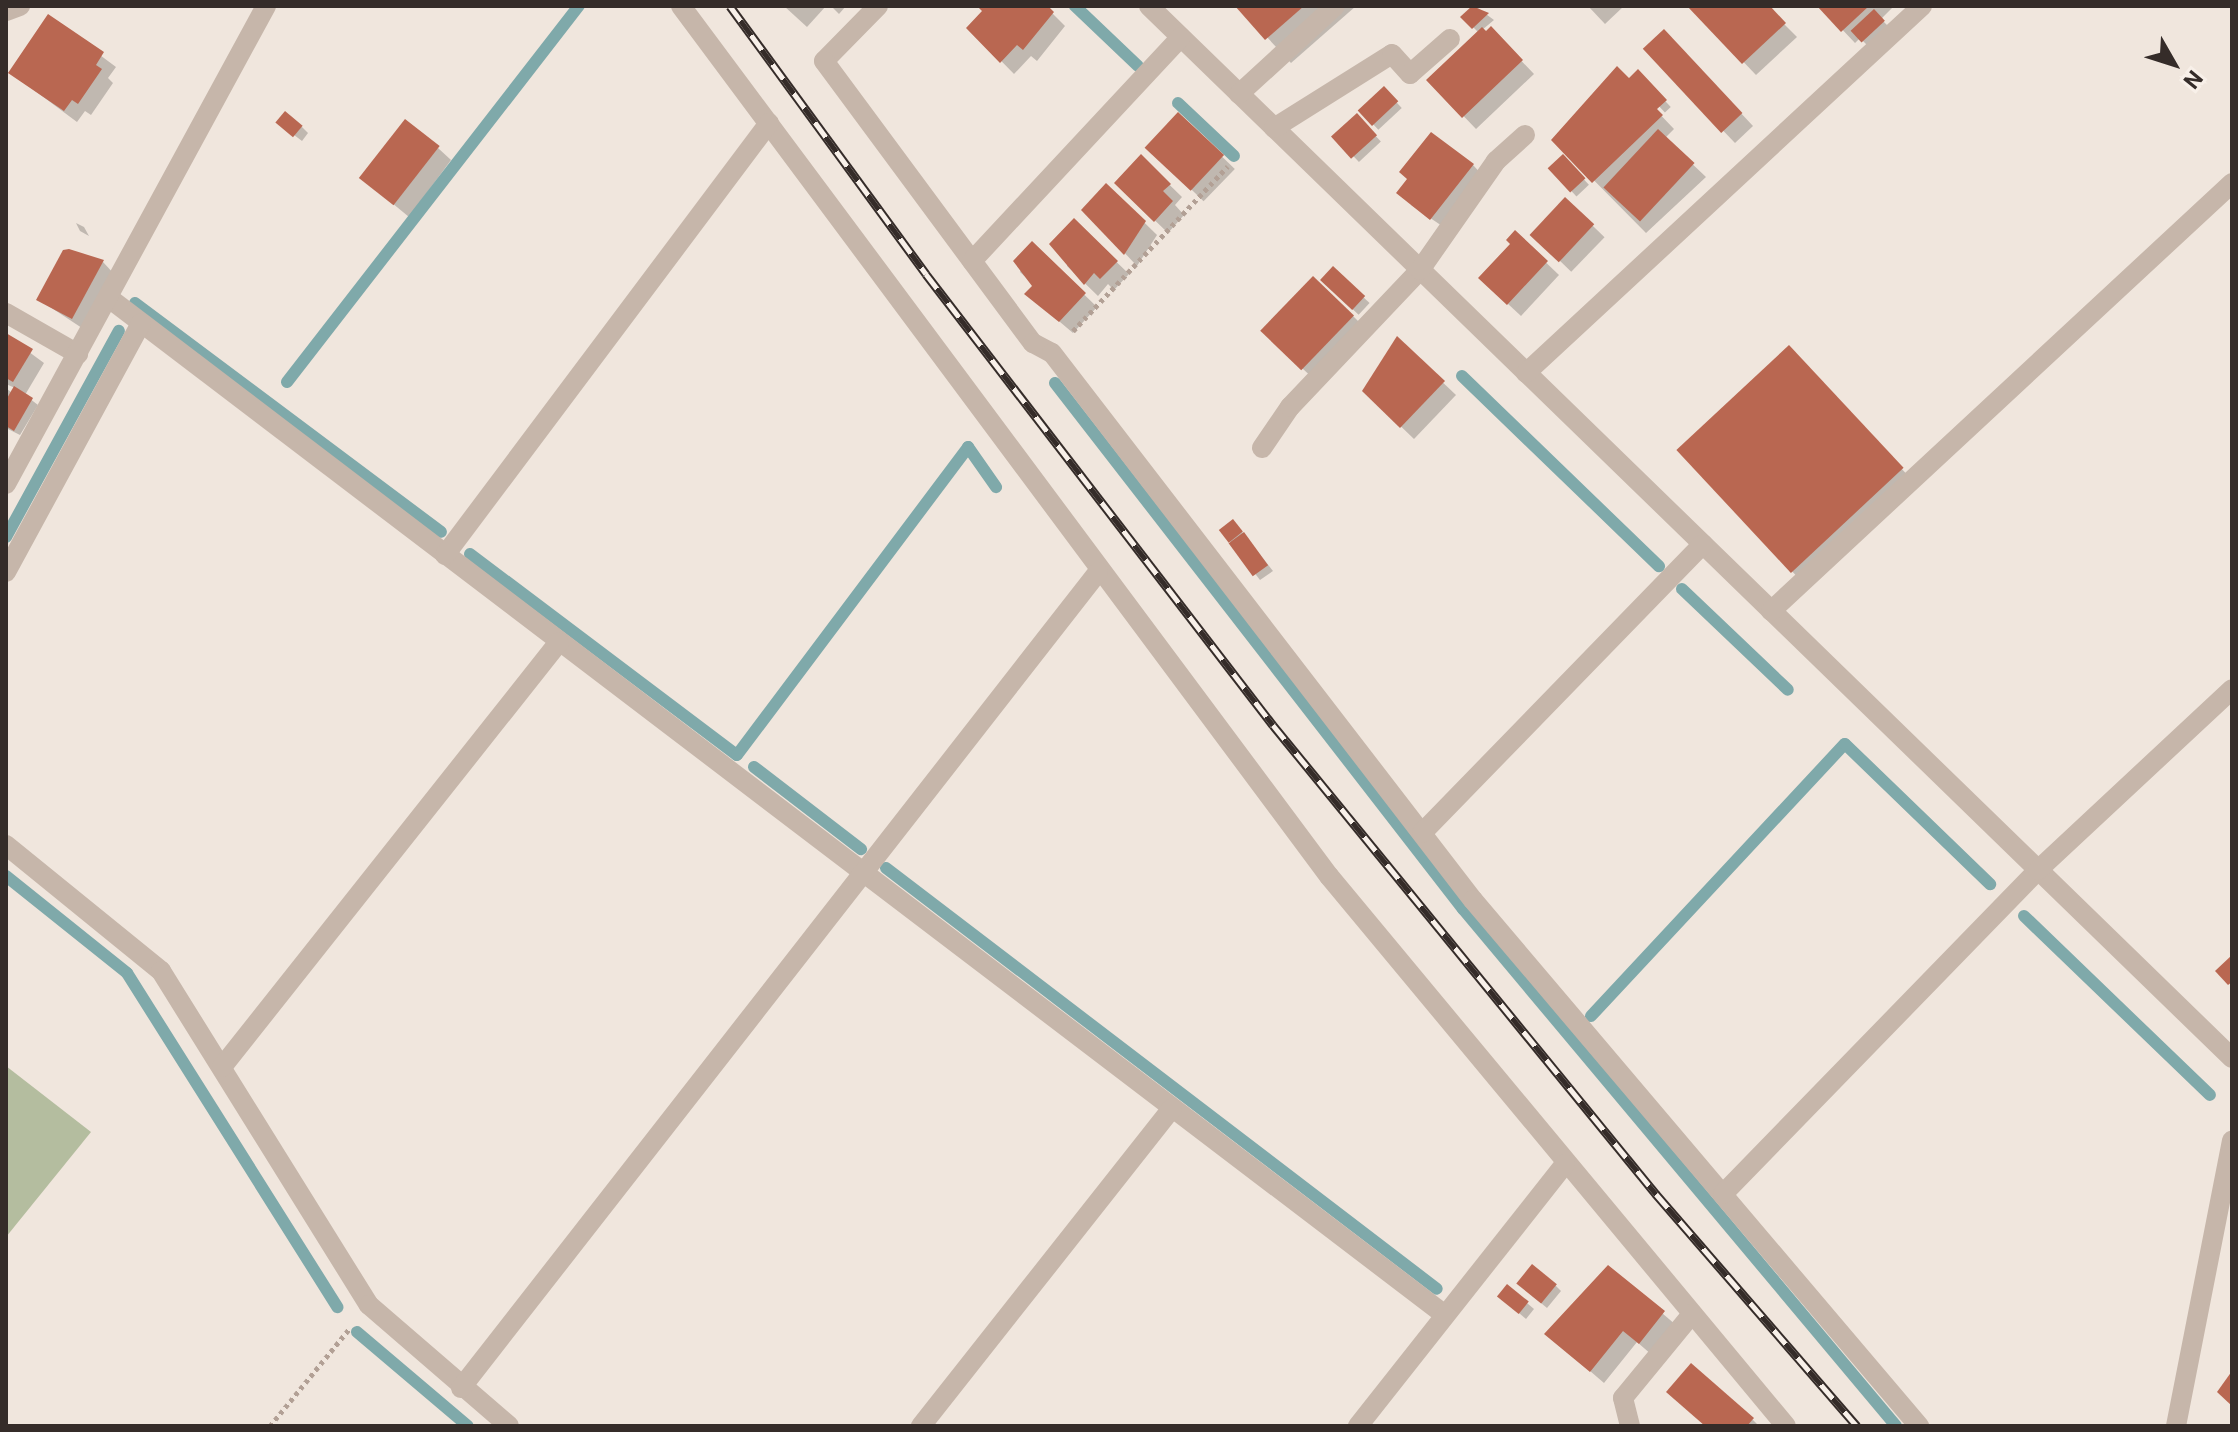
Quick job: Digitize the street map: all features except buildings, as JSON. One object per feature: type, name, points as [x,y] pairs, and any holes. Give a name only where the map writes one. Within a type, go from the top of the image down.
[{"type":"street","points":[[6,11],[20,6]]},
{"type":"street","points":[[6,484],[266,6]]},
{"type":"street","points":[[681,6],[1098,572],[1329,876],[1565,1164],[1786,1426]]},
{"type":"street","points":[[878,6],[824,61],[1033,343],[1052,353],[1473,900],[1919,1426]]},
{"type":"street","points":[[1149,6],[2232,1058]]},
{"type":"street","points":[[1239,94],[1335,6]]},
{"type":"street","points":[[1526,373],[1922,6]]},
{"type":"street","points":[[972,261],[1181,37]]},
{"type":"street","points":[[1274,128],[1392,54],[1410,74],[1450,39]]},
{"type":"street","points":[[445,555],[769,123]]},
{"type":"street","points":[[1262,448],[1290,407],[1420,270],[1496,161],[1525,135]]},
{"type":"street","points":[[1771,611],[2232,183]]},
{"type":"street","points":[[109,298],[1445,1315]]},
{"type":"street","points":[[6,313],[78,354]]},
{"type":"street","points":[[6,572],[141,323]]},
{"type":"street","points":[[1422,833],[1703,544]]},
{"type":"street","points":[[461,1388],[865,875],[1098,572]]},
{"type":"street","points":[[222,1067],[559,642]]},
{"type":"street","points":[[1723,1194],[2038,870],[2232,689]]},
{"type":"street","points":[[6,845],[161,971],[369,1305],[461,1388],[509,1426]]},
{"type":"street","points":[[921,1426],[1172,1108]]},
{"type":"street","points":[[2176,1426],[2232,1140]]},
{"type":"street","points":[[1358,1426],[1565,1164]]},
{"type":"street","points":[[1630,1426],[1623,1398],[1692,1314]]},
{"type":"path","points":[[1052,353],[1228,166]]},
{"type":"path","points":[[270,1426],[369,1305]]},
{"type":"green space","points":[[6,1066],[91,1132],[6,1237]]},
{"type":"waterway","points":[[287,382],[579,6]]},
{"type":"waterway","points":[[1075,6],[1138,66]]},
{"type":"waterway","points":[[1178,103],[1234,156]]},
{"type":"waterway","points":[[135,303],[441,532]]},
{"type":"waterway","points":[[6,537],[119,331]]},
{"type":"waterway","points":[[1462,376],[1659,566]]},
{"type":"waterway","points":[[1055,383],[1463,909],[1896,1426]]},
{"type":"waterway","points":[[470,554],[737,755],[968,447],[996,487]]},
{"type":"waterway","points":[[1682,589],[1788,690]]},
{"type":"waterway","points":[[1591,1016],[1845,744],[1990,884]]},
{"type":"waterway","points":[[754,767],[861,849]]},
{"type":"waterway","points":[[886,868],[1437,1289]]},
{"type":"waterway","points":[[6,876],[127,973],[337,1307]]},
{"type":"waterway","points":[[2024,916],[2210,1095]]},
{"type":"waterway","points":[[357,1332],[468,1426]]},
{"type":"railway","points":[[730,6],[926,274],[1273,725],[1656,1194],[1857,1426]]}]
